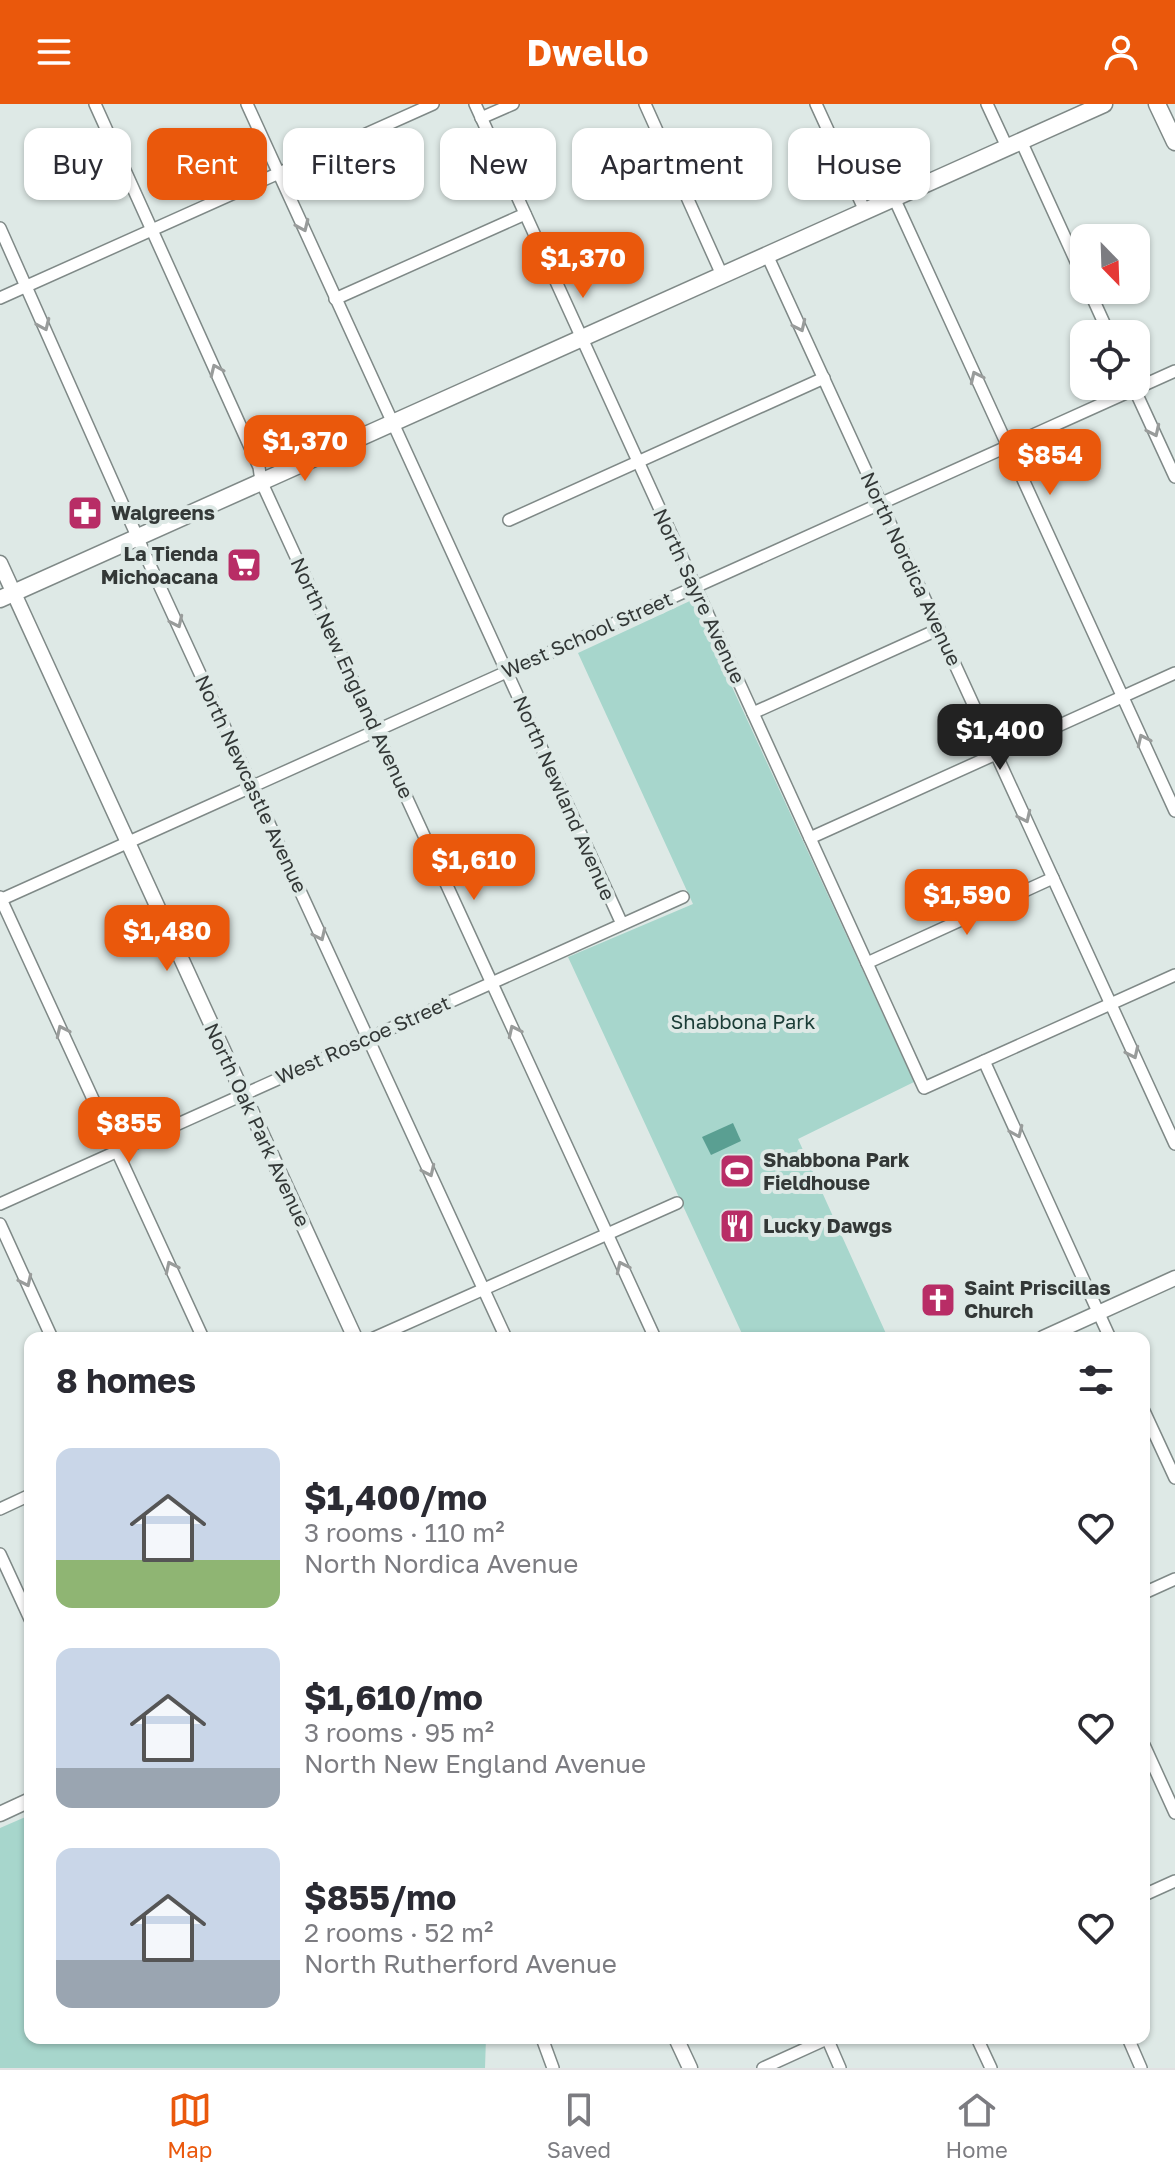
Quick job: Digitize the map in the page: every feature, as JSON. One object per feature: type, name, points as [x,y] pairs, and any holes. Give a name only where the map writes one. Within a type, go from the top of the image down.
[{"type":"main road","points":[[930,182],[1104,104]]},
{"type":"main road","points":[[1157,104],[1175,142]]},
{"type":"main road","points":[[7,596],[890,200]]},
{"type":"street","name":"North New England Avenue","points":[[95,104],[259,467],[261,481],[652,1332]]},
{"type":"street","name":"North Newland Avenue","points":[[247,104],[622,924]]},
{"type":"street","points":[[0,298],[433,104]]},
{"type":"street","name":"North Sayre Avenue","points":[[475,104],[924,1088],[984,1061]]},
{"type":"street","points":[[481,118],[513,104]]},
{"type":"street","points":[[645,104],[722,275]]},
{"type":"street","points":[[816,104],[865,211]]},
{"type":"street","points":[[987,104],[1014,144],[1070,252]]},
{"type":"street","points":[[895,200],[1175,811]]},
{"type":"street","points":[[335,299],[525,214]]},
{"type":"street","name":"North Newcastle Avenue","points":[[0,228],[503,1332]]},
{"type":"street","name":"North Nordica Avenue","points":[[767,255],[1175,1144]]},
{"type":"street","name":"West School Street","points":[[1150,381],[1175,371]]},
{"type":"street","points":[[509,520],[824,378]]},
{"type":"street","name":"West School Street","points":[[0,899],[1108,400]]},
{"type":"street","points":[[1140,400],[1175,477]]},
{"type":"street","name":"North Oak Park Avenue","points":[[0,563],[7,596],[128,842],[352,1332]]},
{"type":"street","points":[[753,713],[939,629]]},
{"type":"street","points":[[810,838],[1175,673]]},
{"type":"street","points":[[867,963],[1053,878]]},
{"type":"street","name":"West Roscoe Street","points":[[0,1204],[683,897]]},
{"type":"street","points":[[0,899],[200,1332]]},
{"type":"street","points":[[1107,1332],[984,1061],[1175,975]]},
{"type":"street","points":[[387,1332],[677,1203]]},
{"type":"street","points":[[0,1224],[49,1332]]},
{"type":"street","points":[[1056,1332],[1175,1278]]},
{"type":"street","points":[[1150,1424],[1175,1478]]},
{"type":"street","points":[[0,1509],[24,1498]]},
{"type":"street","points":[[0,1554],[24,1606]]},
{"type":"street","points":[[1150,1590],[1175,1579]]},
{"type":"street","points":[[1150,1758],[1175,1813]]},
{"type":"street","points":[[0,1814],[24,1803]]},
{"type":"street","points":[[1150,1892],[1175,1881]]},
{"type":"street","points":[[544,2044],[551,2066]]},
{"type":"street","points":[[679,2044],[690,2068]]},
{"type":"street","points":[[763,2068],[814,2044]]},
{"type":"street","points":[[830,2044],[840,2068]]},
{"type":"street","points":[[980,2044],[991,2068]]},
{"type":"street","points":[[1131,2044],[1141,2068]]},
{"type":"green space","name":"Shabbona Park","points":[[692,600],[914,1082],[798,1139],[885,1332],[741,1332],[568,957],[693,904],[578,653]]},
{"type":"green space","points":[[24,1818],[24,2044],[486,2044],[485,2068],[0,2068],[0,1828]]},
{"type":"shaded area","points":[[733,1123],[741,1141],[711,1155],[702,1137]]},
{"type":"place","name":"Walgreens","points":[[85,513]]},
{"type":"place","name":"La Tienda Michoacana","points":[[244,565]]},
{"type":"place","name":"Shabbona Park Fieldhouse","points":[[737,1171]]},
{"type":"place","name":"Lucky Dawgs","points":[[737,1226]]},
{"type":"place","name":"Saint Priscillas Church","points":[[938,1300]]}]
